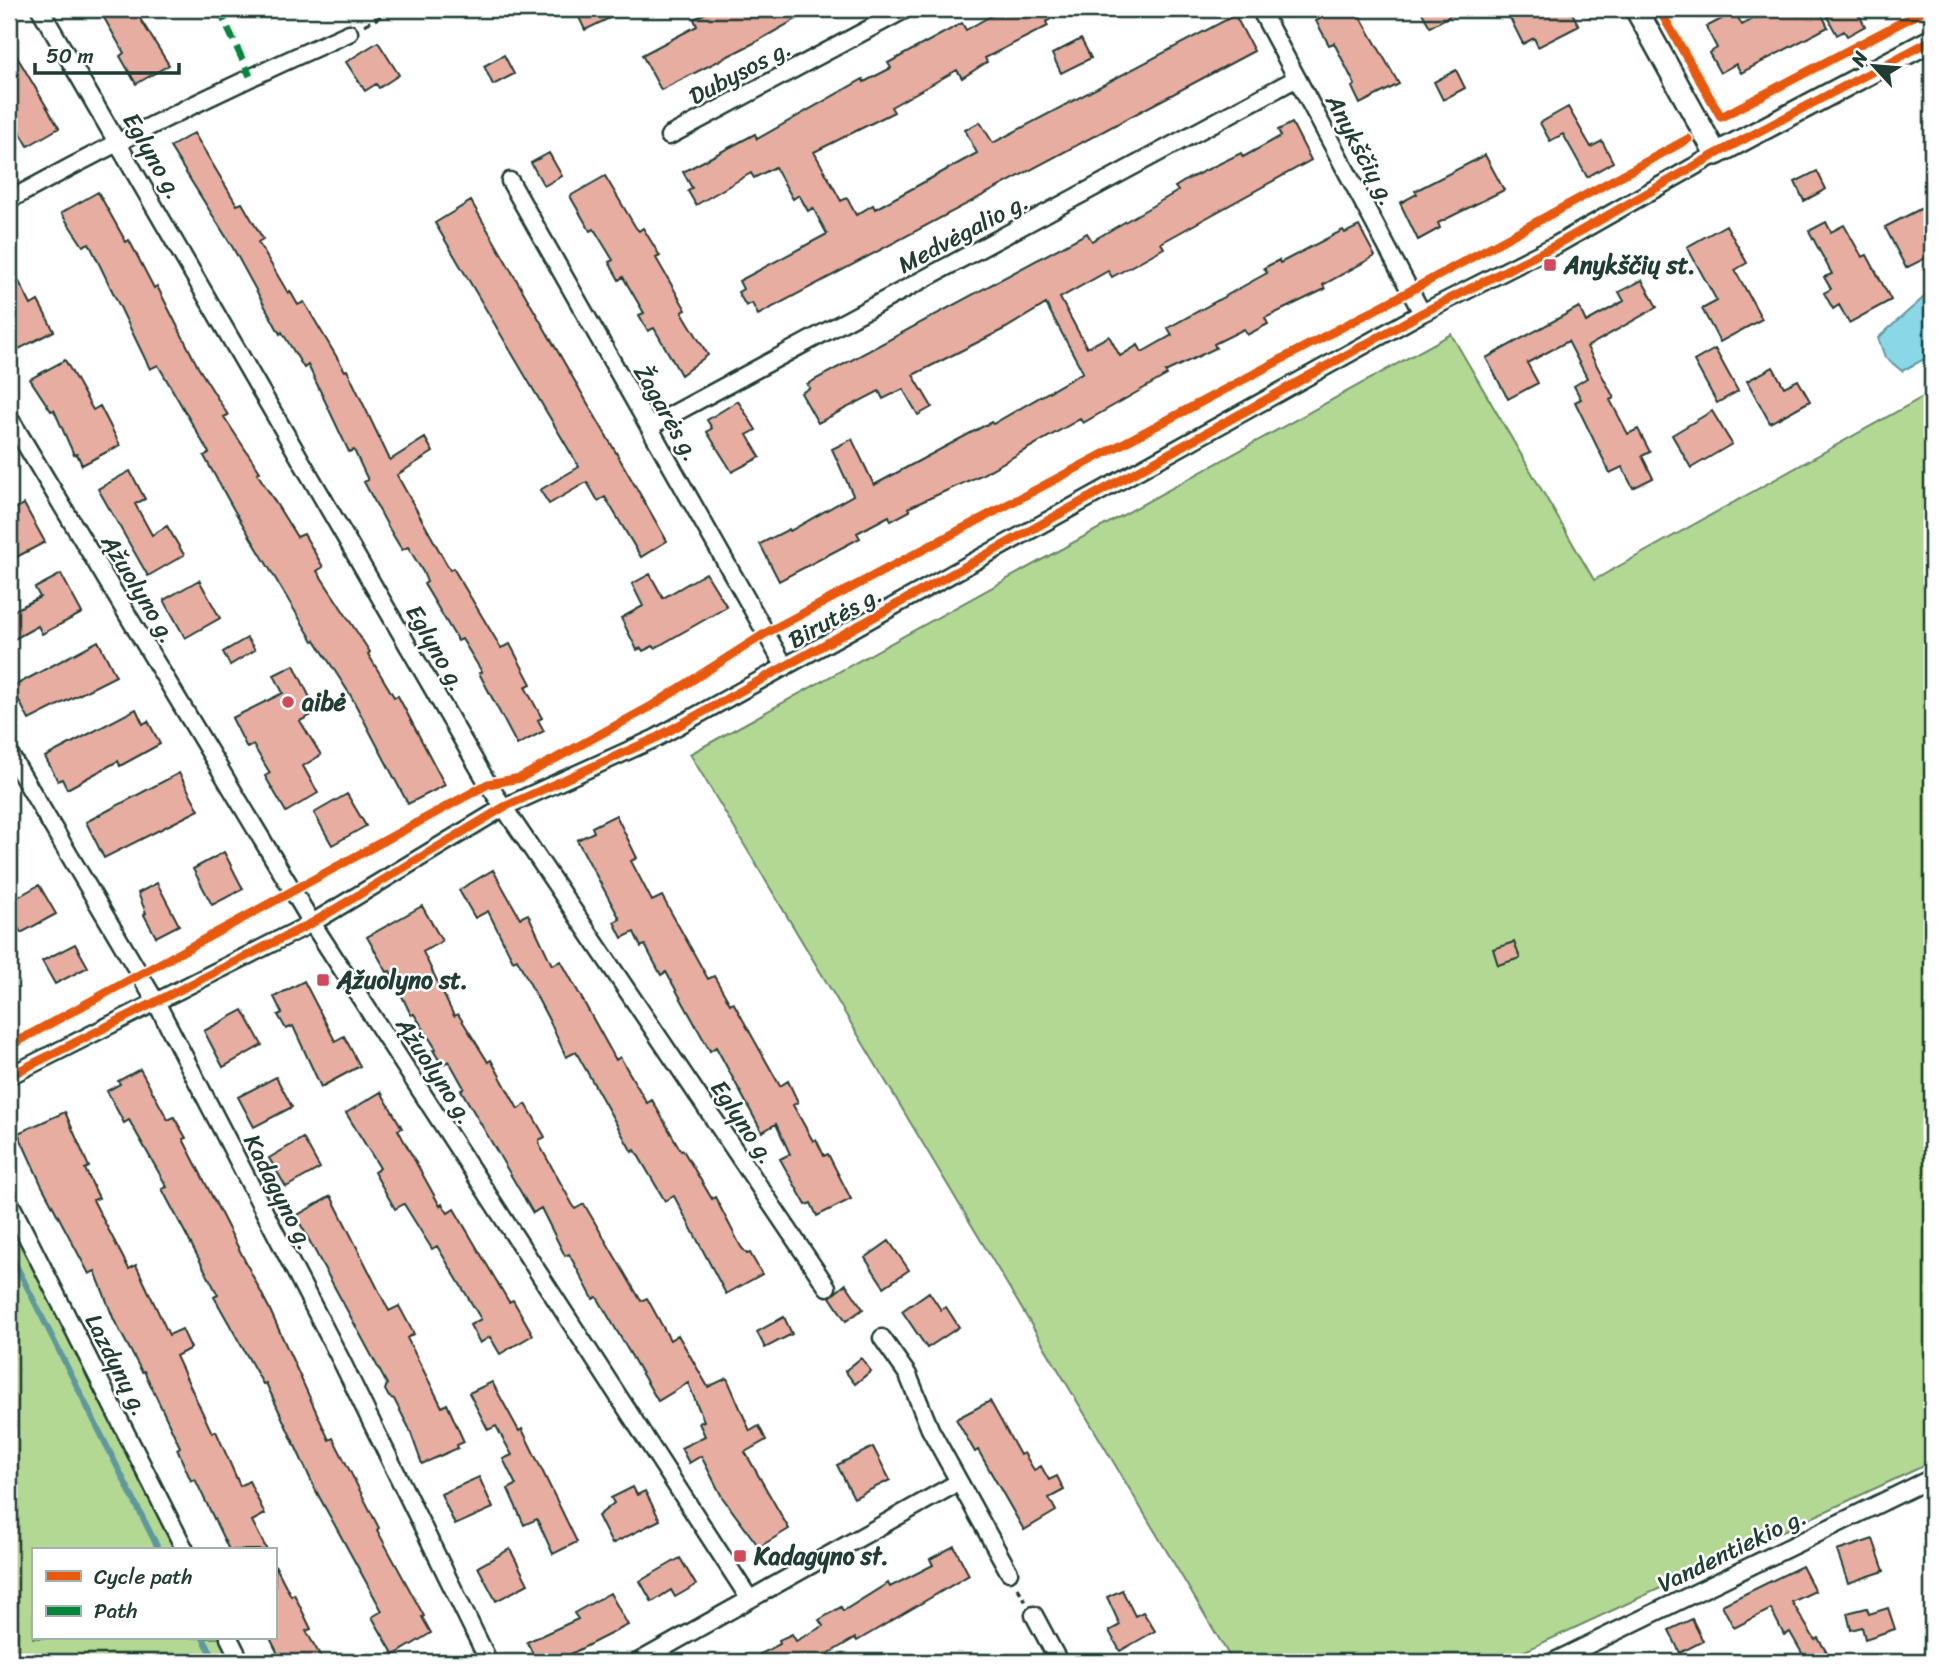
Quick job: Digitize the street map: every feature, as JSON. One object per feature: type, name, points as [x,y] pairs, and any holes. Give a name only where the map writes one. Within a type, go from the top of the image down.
[{"type":"street","name":"Eglyno g.","points":[[40,9],[503,807],[827,1287]]},
{"type":"street","name":"Dubysos g.","points":[[669,135],[906,9]]},
{"type":"street","name":"Anykščių g.","points":[[1260,9],[1422,313]]},
{"type":"street","points":[[1636,9],[1716,155]]},
{"type":"street","points":[[9,200],[118,140],[250,76],[349,33]]},
{"type":"street","name":"Birutės g.","points":[[9,1076],[312,923],[503,807],[656,738],[1422,313],[1556,245],[1716,155],[1932,40]]},
{"type":"street","name":"Medvėgalio g.","points":[[649,427],[1297,78]]},
{"type":"street","name":"Žagarės g.","points":[[510,181],[785,667]]},
{"type":"street","name":"Ąžuolyno g.","points":[[9,416],[312,923],[749,1598]]},
{"type":"street","name":"Kadagyno g.","points":[[9,752],[156,1002],[341,1360],[489,1662]]},
{"type":"street","name":"Lazdynų g.","points":[[9,1201],[184,1548]]},
{"type":"street","points":[[882,1338],[908,1375],[930,1429],[957,1483],[1009,1572]]},
{"type":"street","name":"Vandentiekio g.","points":[[1553,1662],[1932,1478]]},
{"type":"street","points":[[638,1662],[957,1483]]},
{"type":"street","points":[[1034,1615],[1059,1662]]},
{"type":"street","points":[[230,1640],[241,1662]]},
{"type":"path","points":[[349,33],[396,9]]},
{"type":"path","points":[[1009,1572],[1034,1615]]},
{"type":"green space","points":[[1451,334],[1594,580],[1932,392],[1932,1462],[1501,1662],[1233,1662],[690,754]]},
{"type":"green space","points":[[9,1204],[178,1548],[32,1548],[32,1640],[223,1640],[234,1662],[9,1662]]},
{"type":"water","points":[[1932,290],[1932,355],[1902,371],[1885,357],[1878,338]]},
{"type":"building","points":[[99,9],[134,9],[169,65],[136,84],[120,56],[124,53]]},
{"type":"building","points":[[575,9],[628,9],[585,30]]},
{"type":"building","points":[[714,9],[814,9],[661,90],[642,55],[697,26],[694,19]]},
{"type":"building","points":[[1003,9],[1067,9],[1046,22],[1048,26],[985,58],[987,62],[962,78],[957,70],[891,107],[894,112],[814,152],[841,201],[847,198],[856,215],[873,205],[875,209],[977,153],[965,130],[980,122],[993,143],[1235,15],[1254,51],[758,315],[752,303],[746,306],[738,292],[743,289],[739,281],[827,234],[813,208],[808,211],[799,195],[793,199],[775,167],[754,178],[751,173],[696,205],[688,191],[692,188],[683,172],[755,134],[757,139],[863,79],[864,82],[891,68],[888,63],[962,23],[966,30]]},
{"type":"building","points":[[1338,9],[1356,9],[1399,84],[1360,104],[1352,87],[1355,85],[1334,43],[1329,45],[1316,21]]},
{"type":"building","points":[[1420,9],[1462,9],[1430,27]]},
{"type":"building","points":[[1527,9],[1570,9],[1579,26],[1538,47],[1534,38],[1523,44],[1510,18]]},
{"type":"building","points":[[1772,9],[1794,9],[1798,15],[1819,9],[1828,27],[1741,73],[1736,64],[1720,73],[1709,53],[1717,48],[1706,27],[1735,12],[1742,25]]},
{"type":"building","points":[[1842,9],[1856,9],[1865,26],[1847,36],[1844,31],[1837,35],[1827,17]]},
{"type":"building","points":[[1081,39],[1091,58],[1061,73],[1052,54]]},
{"type":"building","points":[[378,42],[399,75],[379,88],[376,84],[365,91],[346,62]]},
{"type":"building","points":[[9,43],[59,128],[28,146],[9,113]]},
{"type":"building","points":[[504,55],[514,74],[493,85],[484,66]]},
{"type":"building","points":[[1456,70],[1465,88],[1443,100],[1434,82]]},
{"type":"building","points":[[1568,107],[1591,147],[1602,141],[1613,162],[1587,177],[1563,134],[1550,141],[1540,123]]},
{"type":"building","points":[[1292,123],[1311,160],[1161,243],[1164,248],[1112,277],[1108,271],[1060,298],[1087,348],[1109,336],[1120,356],[1138,345],[1142,352],[1172,335],[1168,328],[1267,273],[1264,268],[1279,260],[1280,263],[1343,230],[1345,233],[1359,226],[1375,256],[1323,285],[1325,289],[1265,318],[1268,324],[1247,335],[1244,329],[1214,344],[1216,348],[1165,372],[1167,375],[1083,423],[1080,419],[981,475],[908,508],[910,511],[891,521],[889,516],[857,533],[860,538],[779,581],[760,544],[789,529],[790,531],[853,495],[832,449],[852,439],[874,485],[991,422],[993,424],[1083,372],[1046,304],[1006,328],[913,375],[932,407],[918,415],[903,389],[883,399],[879,391],[818,423],[801,393],[810,388],[807,384],[1087,233],[1092,241],[1178,191],[1175,187],[1188,179],[1241,153],[1243,157],[1281,136],[1278,130]]},
{"type":"building","points":[[194,133],[237,205],[242,203],[263,239],[258,242],[288,293],[290,291],[298,305],[304,302],[345,371],[347,370],[390,460],[425,438],[433,452],[397,475],[450,570],[453,568],[501,648],[510,644],[531,684],[525,687],[542,718],[538,720],[544,731],[517,745],[479,673],[482,672],[462,639],[458,641],[424,584],[427,582],[423,572],[408,547],[402,550],[390,530],[364,482],[368,480],[354,450],[349,452],[308,365],[304,368],[282,332],[280,334],[233,248],[170,147]]},
{"type":"building","points":[[549,153],[562,176],[544,186],[531,163]]},
{"type":"building","points":[[1485,155],[1504,190],[1438,223],[1440,228],[1418,240],[1400,203],[1417,194],[1415,191]]},
{"type":"building","points":[[1817,171],[1826,189],[1804,201],[1795,182]]},
{"type":"building","points":[[605,176],[636,228],[639,231],[643,228],[660,256],[656,258],[686,310],[682,312],[708,355],[681,375],[654,328],[648,331],[639,315],[644,313],[623,277],[619,280],[609,262],[613,260],[594,229],[590,231],[570,196]]},
{"type":"building","points":[[98,192],[126,242],[129,240],[154,288],[157,286],[198,367],[228,415],[224,417],[260,472],[257,473],[297,537],[304,534],[323,567],[317,571],[370,652],[368,654],[394,697],[398,696],[445,785],[408,804],[351,696],[315,640],[313,641],[234,510],[204,456],[209,453],[158,365],[150,369],[89,243],[83,246],[61,213]]},
{"type":"building","points":[[471,201],[667,541],[641,557],[605,497],[598,501],[587,482],[549,504],[540,490],[579,467],[435,223]]},
{"type":"building","points":[[1932,203],[1932,255],[1906,268],[1885,227]]},
{"type":"building","points":[[1826,222],[1831,232],[1844,225],[1862,257],[1867,255],[1891,300],[1849,323],[1839,305],[1833,309],[1824,293],[1831,289],[1824,277],[1832,274],[1809,231]]},
{"type":"building","points":[[1726,225],[1747,263],[1735,270],[1762,319],[1720,342],[1702,309],[1717,301],[1687,247]]},
{"type":"building","points":[[9,262],[31,305],[38,301],[54,331],[19,349],[9,330]]},
{"type":"building","points":[[1642,280],[1657,307],[1587,347],[1614,398],[1610,400],[1628,434],[1638,429],[1650,452],[1642,456],[1653,478],[1633,488],[1622,467],[1610,473],[1575,402],[1581,399],[1574,386],[1587,378],[1568,341],[1527,363],[1538,383],[1508,399],[1486,358],[1579,307],[1586,322],[1624,301],[1619,292]]},
{"type":"building","points":[[1715,349],[1738,391],[1717,403],[1694,361]]},
{"type":"building","points":[[65,360],[93,410],[100,406],[120,445],[82,465],[77,454],[74,455],[54,410],[51,411],[30,379]]},
{"type":"building","points":[[1773,367],[1784,387],[1798,380],[1810,401],[1770,423],[1747,381]]},
{"type":"building","points":[[738,401],[756,430],[747,435],[760,457],[732,472],[707,432],[712,428],[707,420]]},
{"type":"building","points":[[1712,411],[1732,444],[1691,468],[1672,435]]},
{"type":"building","points":[[130,471],[145,499],[135,504],[152,535],[167,526],[184,555],[148,576],[98,489]]},
{"type":"building","points":[[24,504],[45,542],[9,561],[9,512]]},
{"type":"building","points":[[706,573],[727,607],[655,648],[653,646],[643,651],[641,648],[637,650],[621,618],[643,606],[632,584],[650,574],[663,598]]},
{"type":"building","points":[[61,574],[82,613],[42,634],[38,626],[9,642],[9,613],[40,597],[35,588]]},
{"type":"building","points":[[199,580],[220,618],[185,638],[164,600]]},
{"type":"building","points":[[247,638],[255,650],[230,665],[223,652]]},
{"type":"building","points":[[98,641],[116,676],[29,720],[12,687]]},
{"type":"building","points":[[294,665],[317,712],[300,721],[321,755],[303,766],[318,793],[286,812],[265,776],[270,773],[253,745],[247,748],[232,718],[283,693],[274,675]]},
{"type":"building","points":[[136,709],[143,724],[148,721],[160,744],[120,766],[118,761],[67,789],[62,779],[58,781],[45,757]]},
{"type":"building","points":[[179,773],[199,810],[104,858],[86,822]]},
{"type":"building","points":[[347,794],[366,826],[332,845],[314,813]]},
{"type":"building","points":[[616,815],[637,858],[631,861],[652,901],[662,896],[708,979],[714,976],[730,1004],[733,1002],[780,1086],[788,1081],[798,1102],[793,1105],[813,1141],[816,1139],[824,1156],[828,1154],[851,1199],[817,1216],[811,1203],[806,1205],[780,1159],[790,1154],[776,1124],[762,1132],[716,1047],[710,1051],[666,972],[661,975],[645,945],[641,947],[634,932],[622,938],[614,922],[620,919],[577,840],[594,832],[592,827]]},
{"type":"building","points":[[224,852],[243,889],[212,905],[193,869]]},
{"type":"building","points":[[493,870],[520,918],[528,914],[552,965],[561,961],[616,1060],[620,1057],[647,1103],[652,1100],[712,1199],[715,1197],[741,1247],[747,1254],[750,1253],[762,1274],[726,1294],[674,1196],[665,1201],[635,1150],[632,1152],[576,1052],[566,1057],[517,959],[513,961],[488,911],[475,918],[459,890]]},
{"type":"building","points":[[157,883],[179,925],[156,937],[144,915],[146,913],[138,893]]},
{"type":"building","points":[[39,885],[56,914],[21,933],[9,911],[9,902]]},
{"type":"building","points":[[422,906],[442,941],[423,952],[454,1016],[458,1014],[488,1062],[491,1060],[518,1109],[526,1104],[545,1137],[539,1140],[540,1146],[575,1209],[584,1204],[641,1301],[647,1298],[670,1340],[678,1335],[708,1387],[727,1378],[750,1431],[759,1426],[766,1440],[745,1452],[789,1529],[759,1547],[722,1497],[701,1456],[689,1463],[681,1448],[705,1436],[699,1423],[704,1421],[688,1383],[658,1401],[597,1297],[593,1299],[569,1254],[565,1256],[541,1208],[533,1213],[461,1090],[464,1088],[449,1061],[442,1065],[433,1050],[436,1049],[414,1014],[411,1015],[390,971],[387,972],[367,937]]},
{"type":"building","points":[[1514,942],[1520,958],[1498,965],[1493,949]]},
{"type":"building","points":[[75,944],[88,967],[55,984],[42,961]]},
{"type":"building","points":[[304,981],[335,1041],[344,1036],[360,1066],[321,1087],[293,1026],[286,1029],[278,1015],[282,1013],[274,997]]},
{"type":"building","points":[[243,1010],[262,1045],[223,1067],[204,1031]]},
{"type":"building","points":[[140,1069],[168,1120],[174,1117],[186,1138],[183,1139],[269,1308],[329,1440],[333,1438],[379,1528],[377,1530],[424,1616],[422,1617],[431,1633],[394,1655],[372,1617],[382,1611],[316,1491],[266,1383],[263,1384],[214,1297],[218,1295],[162,1189],[167,1187],[129,1120],[124,1123],[107,1091],[120,1084],[118,1081]]},
{"type":"building","points":[[276,1077],[292,1107],[254,1127],[238,1097]]},
{"type":"building","points":[[381,1092],[402,1128],[398,1130],[440,1206],[442,1204],[448,1213],[454,1209],[509,1302],[513,1300],[533,1335],[500,1354],[490,1337],[480,1343],[470,1325],[481,1319],[437,1246],[432,1249],[404,1204],[395,1209],[374,1172],[380,1168],[346,1113]]},
{"type":"building","points":[[65,1112],[89,1167],[85,1169],[99,1198],[93,1200],[129,1269],[136,1265],[169,1335],[182,1329],[191,1348],[176,1356],[212,1433],[216,1431],[240,1486],[249,1481],[265,1514],[252,1521],[266,1548],[228,1548],[195,1479],[191,1481],[177,1449],[180,1447],[144,1371],[142,1372],[114,1320],[95,1271],[89,1274],[41,1184],[18,1133]]},
{"type":"building","points":[[303,1138],[320,1168],[286,1187],[269,1158]]},
{"type":"building","points":[[331,1196],[389,1311],[399,1306],[414,1334],[407,1338],[442,1407],[447,1404],[464,1442],[457,1445],[458,1448],[422,1464],[409,1428],[394,1399],[389,1397],[385,1390],[387,1384],[296,1216]]},
{"type":"building","points":[[889,1241],[909,1270],[884,1287],[865,1258]]},
{"type":"building","points":[[846,1284],[863,1309],[846,1321],[830,1297]]},
{"type":"building","points":[[929,1292],[941,1310],[946,1307],[959,1327],[927,1348],[902,1311]]},
{"type":"building","points":[[784,1317],[792,1334],[765,1348],[757,1332]]},
{"type":"building","points":[[861,1358],[871,1371],[855,1384],[845,1371]]},
{"type":"building","points":[[492,1382],[519,1431],[522,1429],[577,1542],[553,1554],[537,1519],[524,1525],[508,1489],[516,1485],[503,1459],[512,1455],[496,1426],[488,1430],[469,1393]]},
{"type":"building","points":[[990,1401],[1020,1455],[1024,1453],[1034,1470],[1041,1466],[1049,1480],[1057,1476],[1064,1490],[1049,1498],[1056,1511],[1024,1530],[978,1450],[975,1452],[956,1419]]},
{"type":"building","points":[[873,1447],[890,1480],[854,1498],[837,1465]]},
{"type":"building","points":[[479,1477],[493,1508],[455,1525],[441,1494]]},
{"type":"building","points":[[633,1487],[637,1495],[645,1491],[660,1520],[612,1544],[598,1516],[614,1503],[611,1498]]},
{"type":"building","points":[[1873,1539],[1884,1571],[1848,1583],[1837,1551]]},
{"type":"building","points":[[954,1546],[969,1575],[857,1641],[855,1638],[814,1662],[745,1662],[780,1644],[779,1640],[792,1634],[796,1641],[823,1626],[819,1620],[841,1607],[843,1611],[888,1583],[890,1587],[933,1565],[930,1559]]},
{"type":"building","points":[[510,1549],[528,1584],[496,1601],[478,1567]]},
{"type":"building","points":[[680,1558],[696,1585],[675,1597],[671,1590],[652,1602],[640,1581]]},
{"type":"building","points":[[1802,1566],[1815,1591],[1792,1602],[1815,1640],[1818,1638],[1827,1653],[1812,1662],[1807,1662],[1790,1632],[1784,1635],[1771,1609],[1734,1628],[1722,1605]]},
{"type":"building","points":[[276,1567],[291,1596],[294,1594],[311,1629],[306,1631],[324,1662],[282,1662],[271,1640],[276,1640]]},
{"type":"building","points":[[1122,1590],[1135,1616],[1143,1612],[1155,1631],[1120,1651],[1109,1631],[1120,1625],[1107,1597]]},
{"type":"building","points":[[610,1593],[628,1625],[555,1662],[537,1662],[527,1642],[578,1619],[574,1613]]},
{"type":"building","points":[[1867,1608],[1869,1614],[1888,1608],[1895,1629],[1865,1639],[1862,1627],[1851,1630],[1847,1613]]},
{"type":"building","points":[[1692,1619],[1703,1641],[1680,1653],[1669,1630]]},
{"type":"waterway","points":[[9,1251],[158,1548]]},
{"type":"waterway","points":[[204,1640],[216,1662]]},
{"type":"marked path","points":[[219,9],[250,76]]},
{"type":"cycle path","points":[[1659,9],[1721,117],[1927,9]]},
{"type":"cycle path","points":[[9,1076],[312,923],[504,807],[656,738],[1422,313],[1556,245],[1716,154],[1932,40]]},
{"type":"cycle path","points":[[9,1046],[488,784],[520,778],[650,707],[766,633],[1410,291],[1688,139]]},
{"type":"place","name":"Anykščių st.","points":[[1550,265]]},
{"type":"place","name":"aibė","points":[[288,702]]},
{"type":"place","name":"Ąžuolyno st.","points":[[323,980]]},
{"type":"place","name":"Kadagyno st.","points":[[740,1556]]}]
